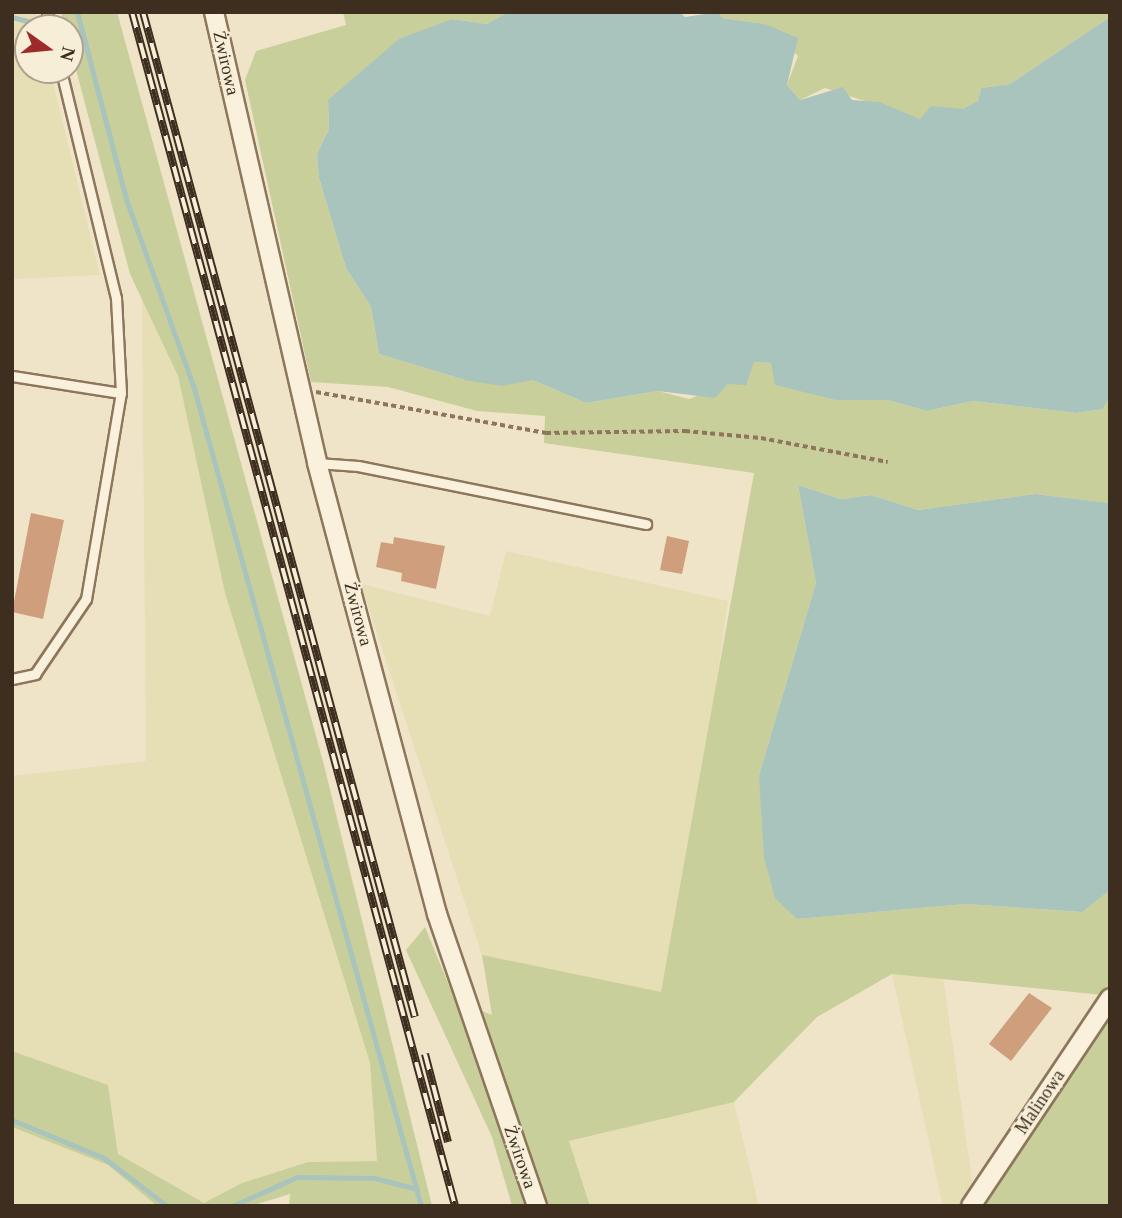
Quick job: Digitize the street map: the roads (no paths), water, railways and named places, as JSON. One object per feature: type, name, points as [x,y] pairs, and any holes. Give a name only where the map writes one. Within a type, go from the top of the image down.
[{"type":"street","name":"Żwirowa","points":[[214,12],[317,463],[437,914],[537,1206]]},
{"type":"street","name":"Malinowa","points":[[971,1206],[1110,998]]},
{"type":"lane","points":[[12,679],[35,674],[86,599],[121,393],[116,298],[64,84]]},
{"type":"lane","points":[[12,376],[121,393]]},
{"type":"lane","points":[[317,463],[358,466],[646,524]]},
{"type":"water","points":[[508,12],[680,12],[685,17],[719,12],[722,18],[765,24],[798,38],[787,85],[800,100],[843,87],[852,100],[879,102],[920,119],[931,106],[963,109],[978,101],[981,88],[1010,84],[1110,17],[1110,396],[1103,409],[1077,413],[973,401],[927,411],[887,400],[836,400],[775,385],[771,363],[754,362],[746,385],[728,384],[715,398],[658,391],[586,403],[533,380],[502,386],[465,380],[379,354],[371,307],[346,268],[319,178],[317,154],[329,129],[328,100],[399,39],[452,19],[487,24]]},
{"type":"water","points":[[798,485],[841,499],[871,495],[918,510],[1035,494],[1110,503],[1110,890],[1082,912],[966,904],[797,919],[775,898],[764,857],[759,775],[816,583]]},
{"type":"waterway","points":[[77,12],[126,199],[193,385],[421,1206]]},
{"type":"waterway","points":[[12,1120],[104,1158],[167,1206]]},
{"type":"waterway","points":[[232,1206],[297,1177],[374,1178],[417,1189]]},
{"type":"railway","points":[[132,12],[455,1206]]},
{"type":"railway","points":[[143,12],[415,1017]]},
{"type":"railway","points":[[425,1054],[448,1142]]}]
